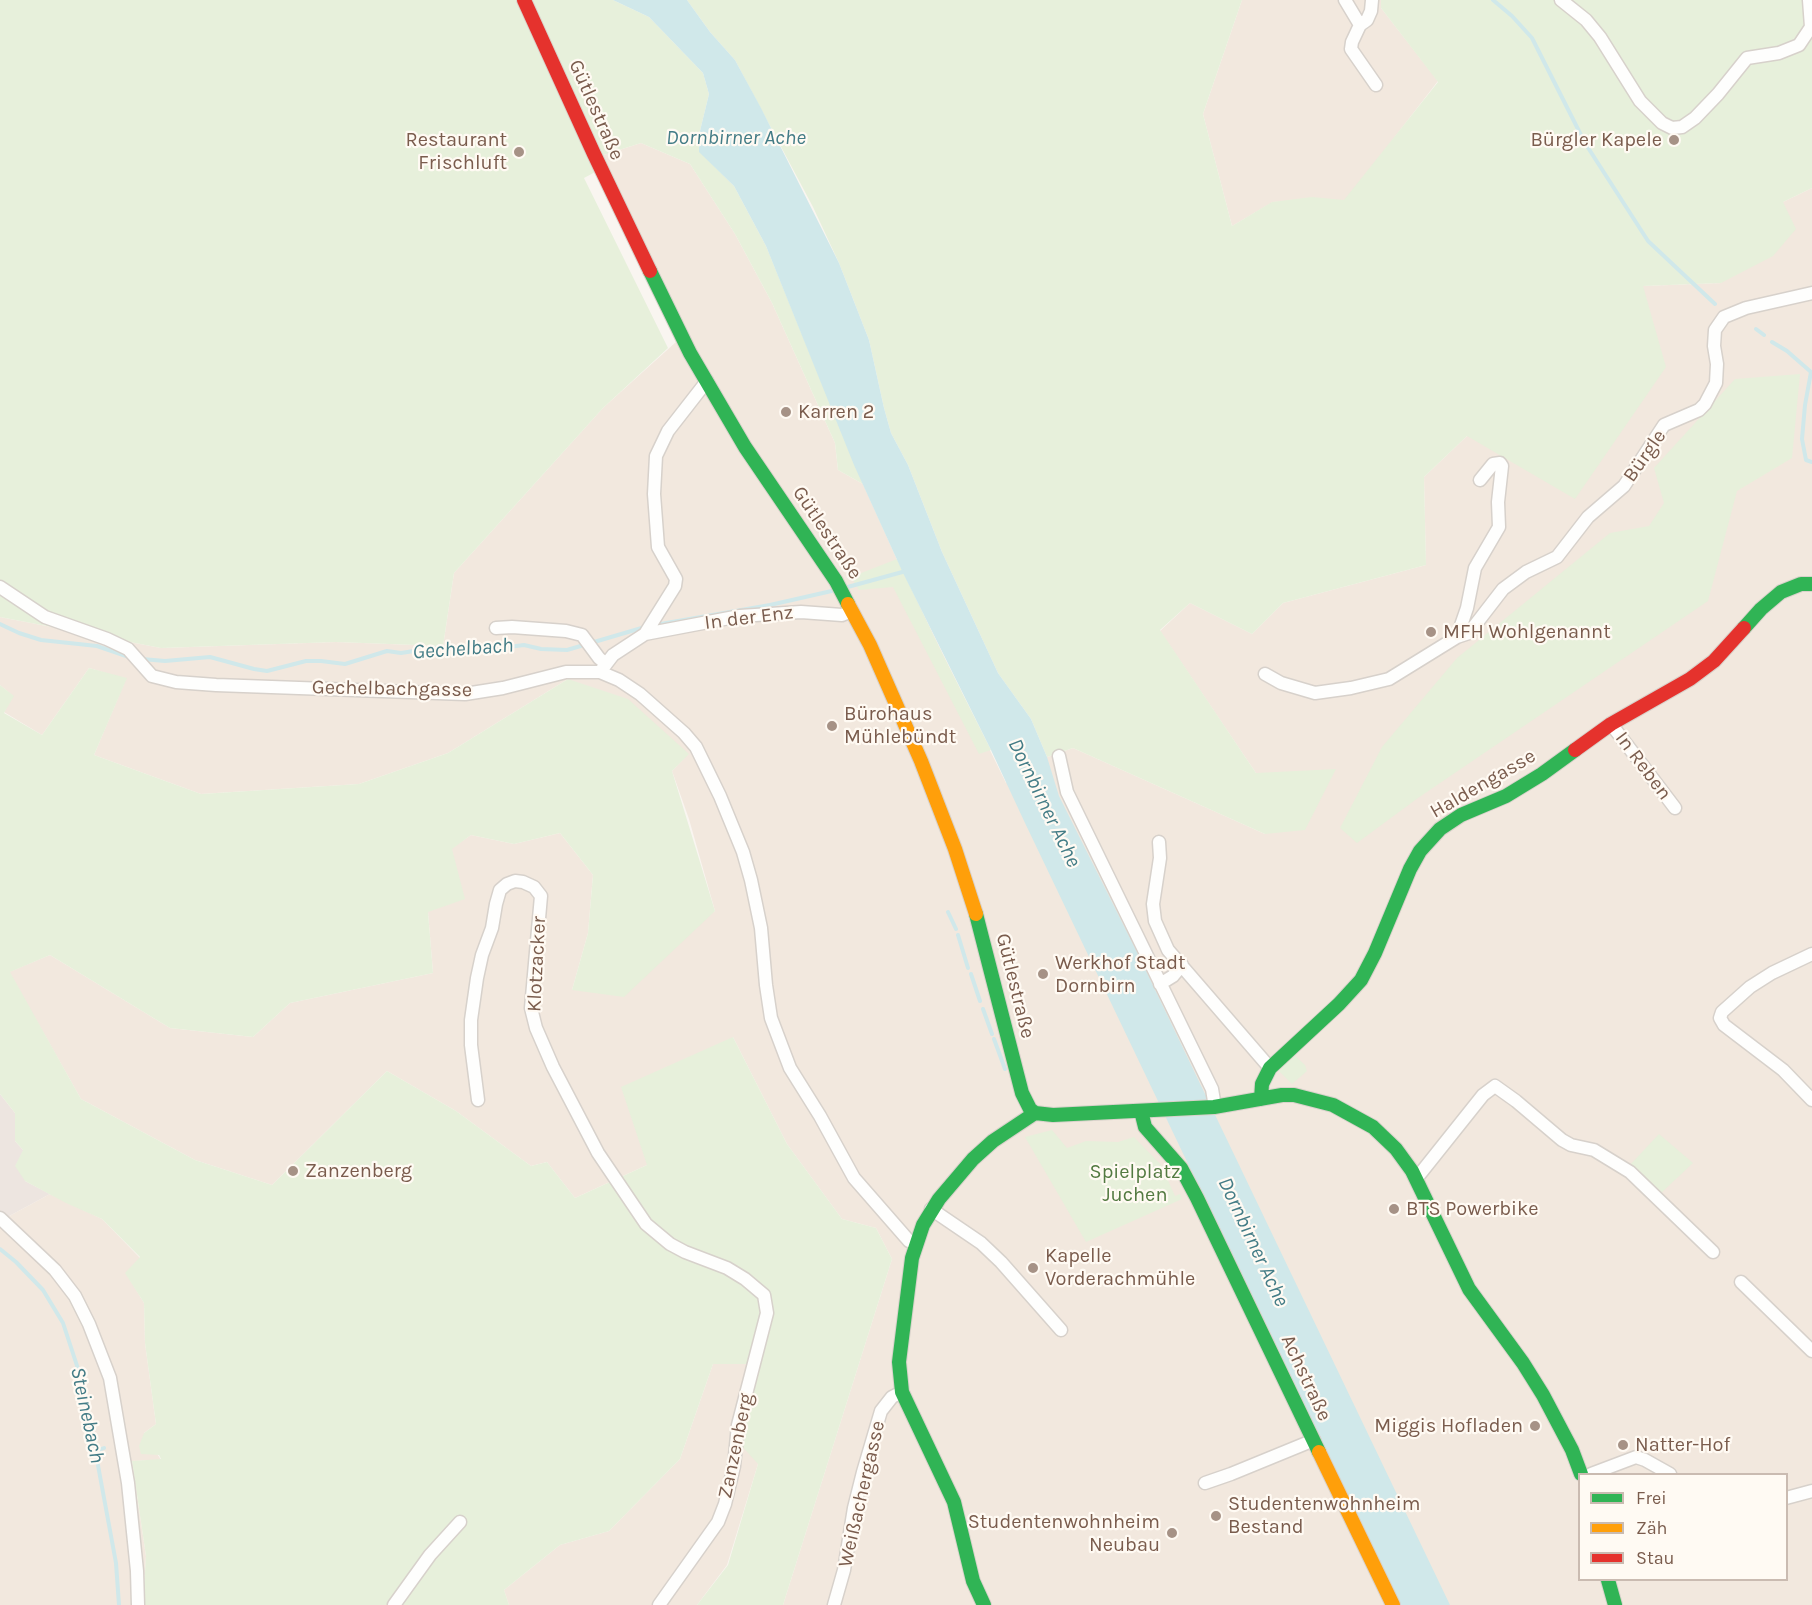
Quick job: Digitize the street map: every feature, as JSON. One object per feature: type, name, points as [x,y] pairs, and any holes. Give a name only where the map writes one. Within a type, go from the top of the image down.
[{"type":"street","name":"Gütlestraße","points":[[524,0],[690,353],[745,447],[836,581],[870,645],[955,849],[979,925],[1022,1093],[1030,1109],[1035,1113]]},
{"type":"street","points":[[1345,0],[1360,25]]},
{"type":"street","points":[[1372,0],[1367,21],[1360,25],[1351,49],[1376,85]]},
{"type":"street","points":[[1561,0],[1586,20],[1600,37],[1629,86],[1652,115],[1672,128],[1682,128],[1718,94],[1747,58],[1779,53],[1799,45],[1811,27],[1809,0]]},
{"type":"street","name":"Bürgle","points":[[1265,674],[1281,683],[1315,693],[1351,688],[1389,679],[1457,637],[1469,633],[1503,589],[1526,572],[1557,557],[1588,517],[1624,486],[1664,425],[1699,410],[1705,404],[1716,383],[1715,330],[1724,317],[1746,308],[1812,293]]},
{"type":"street","name":"In der Enz","points":[[603,668],[613,655],[645,632],[672,594],[675,586],[676,579],[658,547],[654,464],[660,445],[668,431],[707,381]]},
{"type":"street","points":[[1457,637],[1467,608],[1474,568],[1499,527],[1498,502],[1503,466],[1500,463],[1493,464],[1480,480]]},
{"type":"street","name":"Haldengasse","points":[[1261,1099],[1262,1083],[1270,1068],[1356,987],[1375,953],[1410,869],[1420,851],[1435,835],[1461,815],[1506,796],[1542,774],[1611,724],[1656,700],[1707,666],[1780,592],[1801,584],[1812,584]]},
{"type":"street","name":"Gechelbachgasse","points":[[0,587],[45,617],[128,649],[152,676],[182,682],[453,694],[476,693],[566,672],[603,668],[640,694],[684,733],[696,747],[743,852],[752,879],[761,928],[771,1018],[790,1068],[854,1178],[909,1241],[916,1243]]},
{"type":"street","name":"In der Enz","points":[[645,632],[740,616],[801,612],[842,615],[852,611]]},
{"type":"street","points":[[496,628],[566,631],[582,635],[599,658],[603,668]]},
{"type":"street","name":"In Reben","points":[[1611,724],[1675,808]]},
{"type":"street","points":[[1059,756],[1067,792],[1212,1089],[1216,1107]]},
{"type":"street","points":[[1159,842],[1160,858],[1153,904],[1155,921],[1168,950],[1270,1068]]},
{"type":"street","name":"Klotzacker","points":[[478,1100],[471,1045],[471,1020],[477,978],[482,955],[492,928],[500,890],[515,881],[524,882],[534,887],[541,896],[531,1008],[536,1028],[553,1067],[598,1153],[645,1224],[670,1244],[693,1256],[727,1268],[745,1279]]},
{"type":"street","points":[[1812,954],[1750,987],[1722,1012],[1720,1018],[1724,1024],[1783,1071],[1812,1100]]},
{"type":"street","points":[[1160,984],[1173,976],[1182,966]]},
{"type":"street","points":[[1416,1179],[1483,1095],[1495,1086],[1562,1140],[1571,1145],[1594,1150],[1630,1172],[1713,1252]]},
{"type":"street","points":[[984,1605],[973,1581],[954,1502],[902,1392],[899,1362],[912,1258],[916,1243],[932,1209],[980,1153],[993,1141],[1035,1113],[1053,1115],[1216,1107],[1282,1095],[1303,1096],[1353,1114],[1385,1136],[1416,1179],[1468,1288],[1523,1363],[1543,1395],[1572,1450],[1581,1473]]},
{"type":"street","name":"Achstraße","points":[[1141,1111],[1145,1126],[1181,1168],[1197,1198],[1393,1605]]},
{"type":"street","points":[[932,1209],[981,1243],[1001,1262],[1060,1330]]},
{"type":"street","points":[[0,1218],[56,1270],[75,1296],[89,1324],[110,1378],[128,1483],[138,1605]]},
{"type":"street","name":"Zanzenberg","points":[[659,1605],[718,1522],[725,1504],[734,1466],[738,1425],[767,1313],[764,1295],[745,1279]]},
{"type":"street","points":[[1741,1282],[1812,1351]]},
{"type":"street","name":"Weißachergasse","points":[[834,1605],[844,1570],[861,1481],[881,1411],[892,1397],[902,1392]]},
{"type":"street","points":[[1205,1483],[1314,1440]]},
{"type":"street","points":[[1594,1473],[1636,1457],[1668,1473]]},
{"type":"street","points":[[1788,1497],[1812,1491]]},
{"type":"street","points":[[394,1605],[430,1555],[460,1522]]},
{"type":"street","points":[[1608,1581],[1616,1605]]},
{"type":"shaded area","points":[[1242,0],[1381,0],[1381,8],[1438,81],[1346,200],[1273,202],[1232,226],[1203,114]]},
{"type":"shaded area","points":[[641,143],[690,164],[735,234],[772,303],[835,443],[838,470],[863,484],[903,573],[1006,783],[1047,757],[1073,748],[1265,834],[1256,773],[1160,631],[1190,603],[1252,634],[1283,603],[1426,565],[1424,477],[1467,436],[1643,286],[1721,283],[1783,202],[1812,188],[1812,1605],[783,1605],[892,1259],[876,1228],[842,1219],[787,1144],[733,1037],[647,1165],[575,1198],[547,1162],[531,1166],[456,1111],[387,1071],[272,1185],[195,1160],[81,1099],[9,972],[50,955],[170,1028],[253,1037],[290,1003],[433,973],[428,912],[452,848],[471,835],[514,844],[560,833],[593,875],[588,933],[572,990],[715,911],[689,819],[672,771],[688,754],[568,679],[448,753],[359,784],[201,794],[94,755],[126,679],[89,668],[42,735],[4,712],[13,696],[0,685],[0,617],[161,648],[336,642],[443,646],[454,573],[603,408],[676,342],[594,158]]},
{"type":"shaded area","points":[[0,1094],[15,1113],[15,1141],[23,1150],[25,1181],[50,1194],[0,1221]]},
{"type":"shaded area","points":[[50,1194],[102,1219],[140,1258],[126,1273],[144,1303],[145,1343],[156,1424],[144,1433],[161,1460],[132,1461],[146,1556],[143,1605],[0,1605],[0,1221]]},
{"type":"shaded area","points":[[713,1364],[749,1364],[758,1464],[727,1565],[697,1605],[509,1605],[504,1590],[560,1545],[609,1531],[680,1459]]},
{"type":"green space","points":[[0,0],[613,0],[649,17],[703,73],[709,94],[699,135],[700,152],[734,186],[766,246],[863,484],[838,470],[835,443],[772,303],[735,234],[690,164],[641,143],[594,158],[599,170],[584,178],[668,348],[603,408],[454,573],[443,646],[336,642],[161,648],[0,617]]},
{"type":"green space","points":[[687,0],[1242,0],[1203,114],[1232,226],[1272,202],[1312,197],[1344,200],[1438,82],[1381,8],[1381,0],[1812,0],[1812,188],[1783,202],[1796,229],[1773,256],[1721,283],[1643,286],[1666,367],[1575,499],[1467,436],[1424,477],[1426,565],[1283,603],[1252,634],[1190,603],[1160,630],[1256,773],[1336,769],[1305,830],[1265,834],[1073,748],[1047,757],[1031,719],[998,673],[942,552],[908,465],[891,433],[869,340],[839,263],[813,207],[735,60],[710,32]]},
{"type":"green space","points":[[1800,374],[1792,458],[1737,491],[1708,601],[1418,798],[1357,843],[1340,828],[1382,747],[1457,658],[1610,533],[1649,526],[1664,503],[1654,468],[1735,379]]},
{"type":"green space","points":[[897,559],[991,750],[979,754],[893,587],[859,590],[851,577]]},
{"type":"green space","points":[[89,668],[127,678],[94,755],[201,794],[359,784],[448,753],[568,679],[628,699],[689,754],[672,771],[715,911],[624,997],[572,990],[588,933],[593,875],[560,833],[514,844],[471,835],[452,849],[465,899],[428,912],[433,973],[290,1003],[253,1037],[170,1028],[50,955],[10,972],[81,1099],[195,1160],[272,1185],[387,1071],[456,1111],[531,1166],[547,1162],[575,1198],[647,1165],[621,1087],[733,1037],[787,1144],[842,1219],[876,1228],[892,1259],[783,1605],[697,1605],[728,1565],[758,1464],[740,1444],[749,1364],[713,1364],[680,1459],[609,1531],[560,1545],[504,1590],[509,1605],[143,1605],[146,1556],[132,1461],[161,1459],[159,1455],[141,1454],[139,1446],[144,1433],[156,1424],[145,1343],[144,1303],[125,1273],[140,1257],[102,1219],[25,1181],[15,1166],[23,1150],[15,1141],[15,1113],[0,1094],[0,685],[14,696],[4,713],[42,735]]},
{"type":"green space","points":[[1293,1054],[1305,1065],[1307,1071],[1292,1084],[1278,1070]]},
{"type":"green space","name":"Spielplatz Juchen","points":[[1052,1130],[1067,1148],[1086,1141],[1118,1142],[1134,1137],[1170,1174],[1166,1176],[1175,1196],[1180,1194],[1182,1199],[1086,1242],[1025,1137]]},
{"type":"green space","points":[[1659,1134],[1693,1163],[1660,1194],[1629,1166]]},
{"type":"water","name":"Dornbirner Ache","points":[[613,0],[687,0],[710,32],[735,60],[761,108],[839,263],[869,340],[891,433],[908,465],[942,552],[998,673],[1031,719],[1047,757],[1059,796],[1137,952],[1450,1605],[1399,1605],[991,750],[903,573],[854,465],[766,246],[734,186],[699,152],[699,135],[709,94],[703,73],[649,17]]},
{"type":"waterway","points":[[1493,0],[1532,38],[1585,143],[1648,241],[1715,304]]},
{"type":"waterway","points":[[1756,329],[1764,335]]},
{"type":"waterway","points":[[1772,342],[1787,351],[1811,372],[1802,439],[1806,460],[1812,462]]},
{"type":"waterway","name":"Gechelbach","points":[[844,588],[906,571]]},
{"type":"waterway","name":"Gechelbach","points":[[655,625],[770,605],[836,590]]},
{"type":"waterway","name":"Gechelbach","points":[[0,624],[41,640],[97,646],[132,658]]},
{"type":"waterway","name":"Gechelbach","points":[[142,659],[165,661],[210,657],[267,671],[306,661],[345,664],[387,651],[401,653],[440,647],[470,652],[524,645],[541,649],[567,650],[645,627]]},
{"type":"waterway","points":[[948,912],[956,929]]},
{"type":"waterway","points":[[958,935],[968,968]]},
{"type":"waterway","points":[[971,974],[980,1001]]},
{"type":"waterway","points":[[983,1009],[992,1034]]},
{"type":"waterway","points":[[994,1039],[1005,1069]]},
{"type":"waterway","name":"Steinebach","points":[[0,1249],[43,1290],[63,1323],[83,1384],[116,1563],[119,1605]]},
{"type":"waterway","points":[[96,1451],[104,1448]]},
{"type":"traffic: fast","points":[[650,271],[690,353],[745,447],[836,581],[848,604]]},
{"type":"traffic: fast","points":[[1744,628],[1781,592],[1801,584],[1812,584]]},
{"type":"traffic: fast","points":[[1261,1099],[1262,1084],[1270,1068],[1339,1004],[1361,980],[1420,851],[1440,829],[1461,815],[1506,796],[1575,750]]},
{"type":"traffic: fast","points":[[976,914],[1022,1093],[1030,1109],[1035,1113]]},
{"type":"traffic: fast","points":[[1035,1113],[1053,1115],[1214,1107],[1294,1095],[1333,1105],[1373,1127],[1396,1149],[1412,1171],[1469,1289],[1523,1363],[1543,1395],[1572,1450],[1581,1473]]},
{"type":"traffic: fast","points":[[1141,1111],[1145,1127],[1181,1168],[1197,1198],[1319,1452]]},
{"type":"traffic: fast","points":[[984,1605],[973,1581],[954,1502],[902,1392],[899,1362],[912,1258],[923,1225],[939,1199],[973,1159],[993,1141],[1035,1113]]},
{"type":"traffic: fast","points":[[1608,1581],[1615,1605]]},
{"type":"traffic: slow","points":[[848,604],[870,645],[921,761],[955,849],[976,914]]},
{"type":"traffic: slow","points":[[1319,1452],[1393,1605]]},
{"type":"traffic: jam","points":[[524,0],[650,271]]},
{"type":"traffic: jam","points":[[1575,750],[1611,724],[1690,679],[1714,661],[1744,628]]},
{"type":"place","name":"Bürgler Kapele","points":[[1674,140]]},
{"type":"place","name":"Restaurant Frischluft","points":[[519,152]]},
{"type":"place","name":"Karren 2","points":[[786,412]]},
{"type":"place","name":"MFH Wohlgenannt","points":[[1431,632]]},
{"type":"place","name":"Bürohaus Mühlebündt","points":[[832,726]]},
{"type":"place","name":"Werkhof Stadt Dornbirn","points":[[1043,974]]},
{"type":"place","name":"Zanzenberg","points":[[293,1171]]},
{"type":"place","name":"BTS Powerbike","points":[[1394,1209]]},
{"type":"place","name":"Kapelle Vorderachmühle","points":[[1033,1268]]},
{"type":"place","name":"Miggis Hofladen","points":[[1535,1426]]},
{"type":"place","name":"Natter-Hof","points":[[1623,1445]]},
{"type":"place","name":"Studentenwohnheim Bestand","points":[[1216,1516]]},
{"type":"place","name":"Studentenwohnheim Neubau","points":[[1172,1533]]}]
